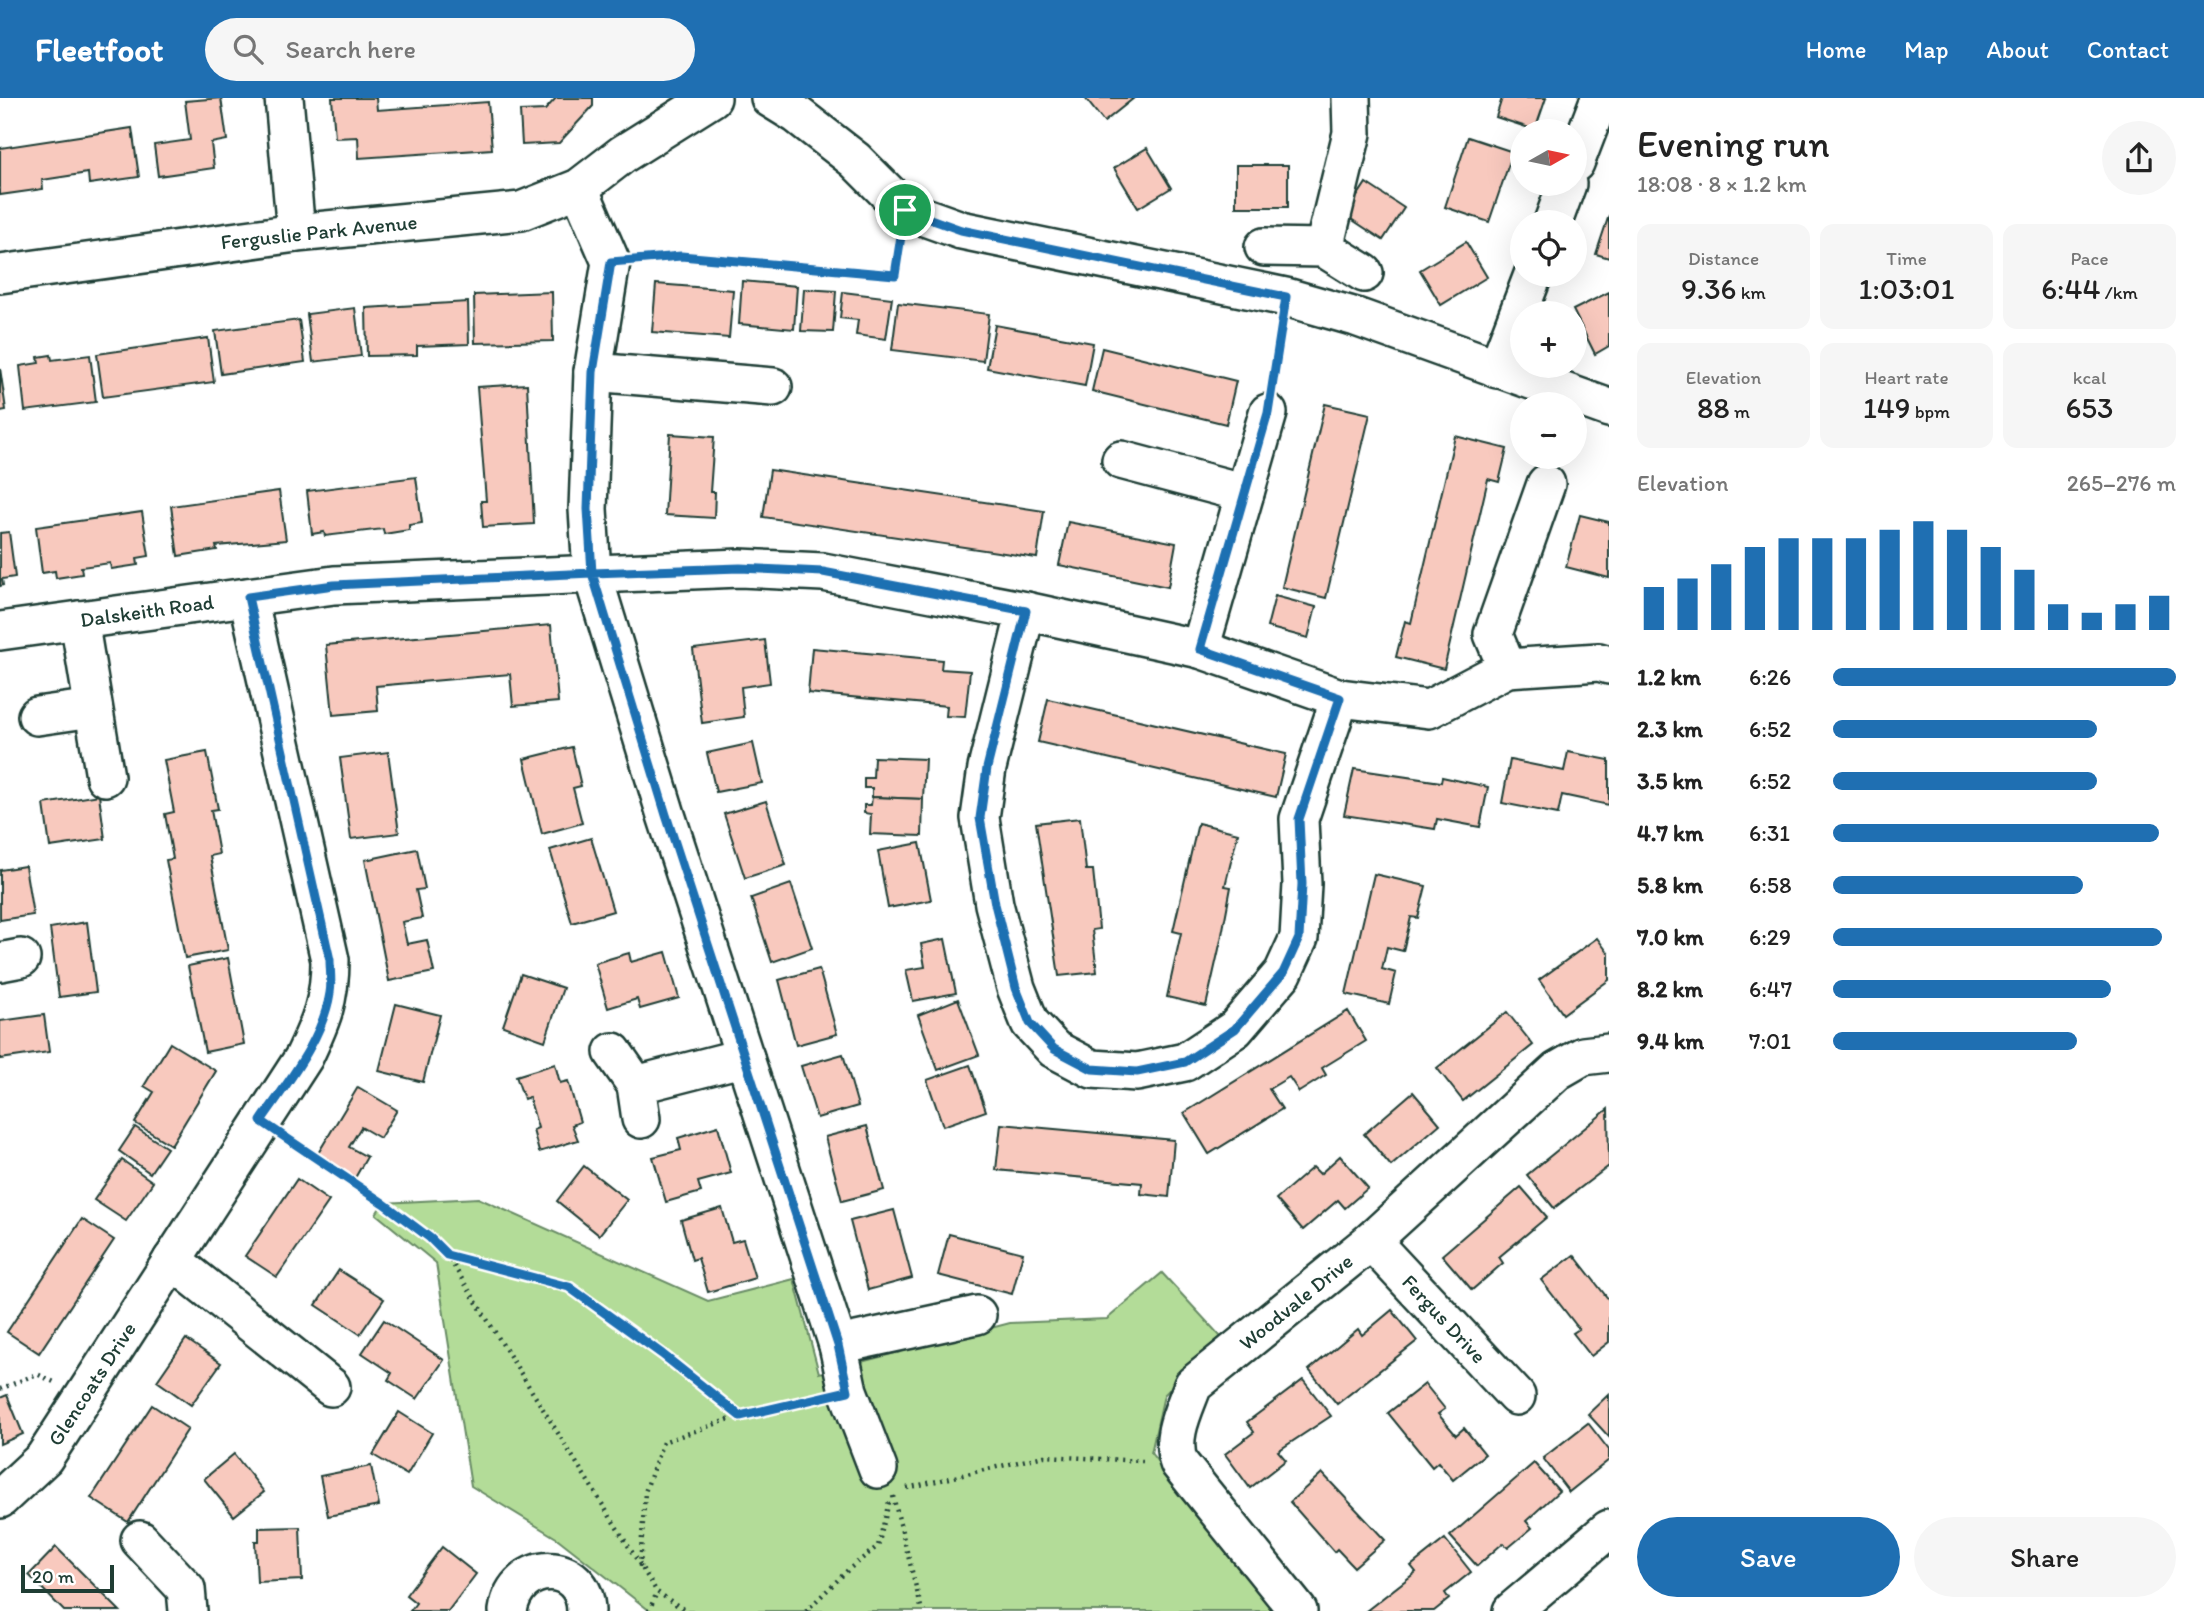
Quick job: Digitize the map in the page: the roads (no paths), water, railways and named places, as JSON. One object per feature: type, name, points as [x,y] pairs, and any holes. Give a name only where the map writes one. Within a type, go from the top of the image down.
[{"type":"street","points":[[284,98],[296,233]]},
{"type":"street","name":"Ferguslie Park Avenue","points":[[623,154],[666,98]]},
{"type":"street","name":"Ferguslie Park Avenue","points":[[0,274],[296,233],[521,211],[579,188],[623,154],[712,98]]},
{"type":"street","points":[[770,98],[796,114],[855,160],[905,210],[961,230],[1286,297],[1356,317],[1609,408]]},
{"type":"street","points":[[821,98],[855,160]]},
{"type":"street","points":[[1324,248],[1352,133],[1351,98]]},
{"type":"street","points":[[1587,132],[1600,98]]},
{"type":"street","points":[[579,188],[611,262],[593,372],[588,509],[592,573],[666,815],[838,1345],[848,1391],[885,1480]]},
{"type":"street","points":[[1264,247],[1324,248],[1364,273]]},
{"type":"street","points":[[1497,369],[1528,287]]},
{"type":"street","points":[[593,372],[773,387]]},
{"type":"street","points":[[1200,649],[1268,413]]},
{"type":"street","points":[[1121,460],[1245,493]]},
{"type":"street","points":[[1507,668],[1493,634],[1546,484]]},
{"type":"street","name":"Dalskeith Road","points":[[0,631],[334,585],[740,568],[823,572],[1026,611],[1200,649],[1340,698],[1429,709],[1507,668],[1599,662],[1609,665]]},
{"type":"street","name":"Glencoats Drive","points":[[0,1499],[44,1458],[304,1057],[325,1013],[330,992],[330,960],[248,597]]},
{"type":"street","points":[[1026,611],[987,768],[980,818],[995,904],[1016,988],[1030,1023],[1054,1049],[1092,1069],[1137,1072],[1185,1062],[1235,1029],[1283,973],[1299,938],[1302,884],[1299,819],[1340,698]]},
{"type":"street","points":[[79,621],[105,777]]},
{"type":"street","points":[[37,716],[93,708]]},
{"type":"street","points":[[613,1052],[638,1102],[745,1057]]},
{"type":"street","name":"Woodvale Drive","points":[[1298,1611],[1179,1463],[1174,1450],[1180,1418],[1193,1385],[1371,1241],[1557,1071],[1583,1056],[1609,1053]]},
{"type":"street","name":"Fergus Drive","points":[[1371,1241],[1516,1396]]},
{"type":"street","points":[[172,1260],[331,1387]]},
{"type":"street","points":[[838,1345],[977,1315]]},
{"type":"street","points":[[1512,1611],[1609,1529]]},
{"type":"street","points":[[140,1541],[186,1588],[188,1611]]},
{"type":"street","points":[[508,1611],[516,1586],[538,1572],[552,1571],[565,1575],[576,1583],[583,1594],[586,1611]]}]
